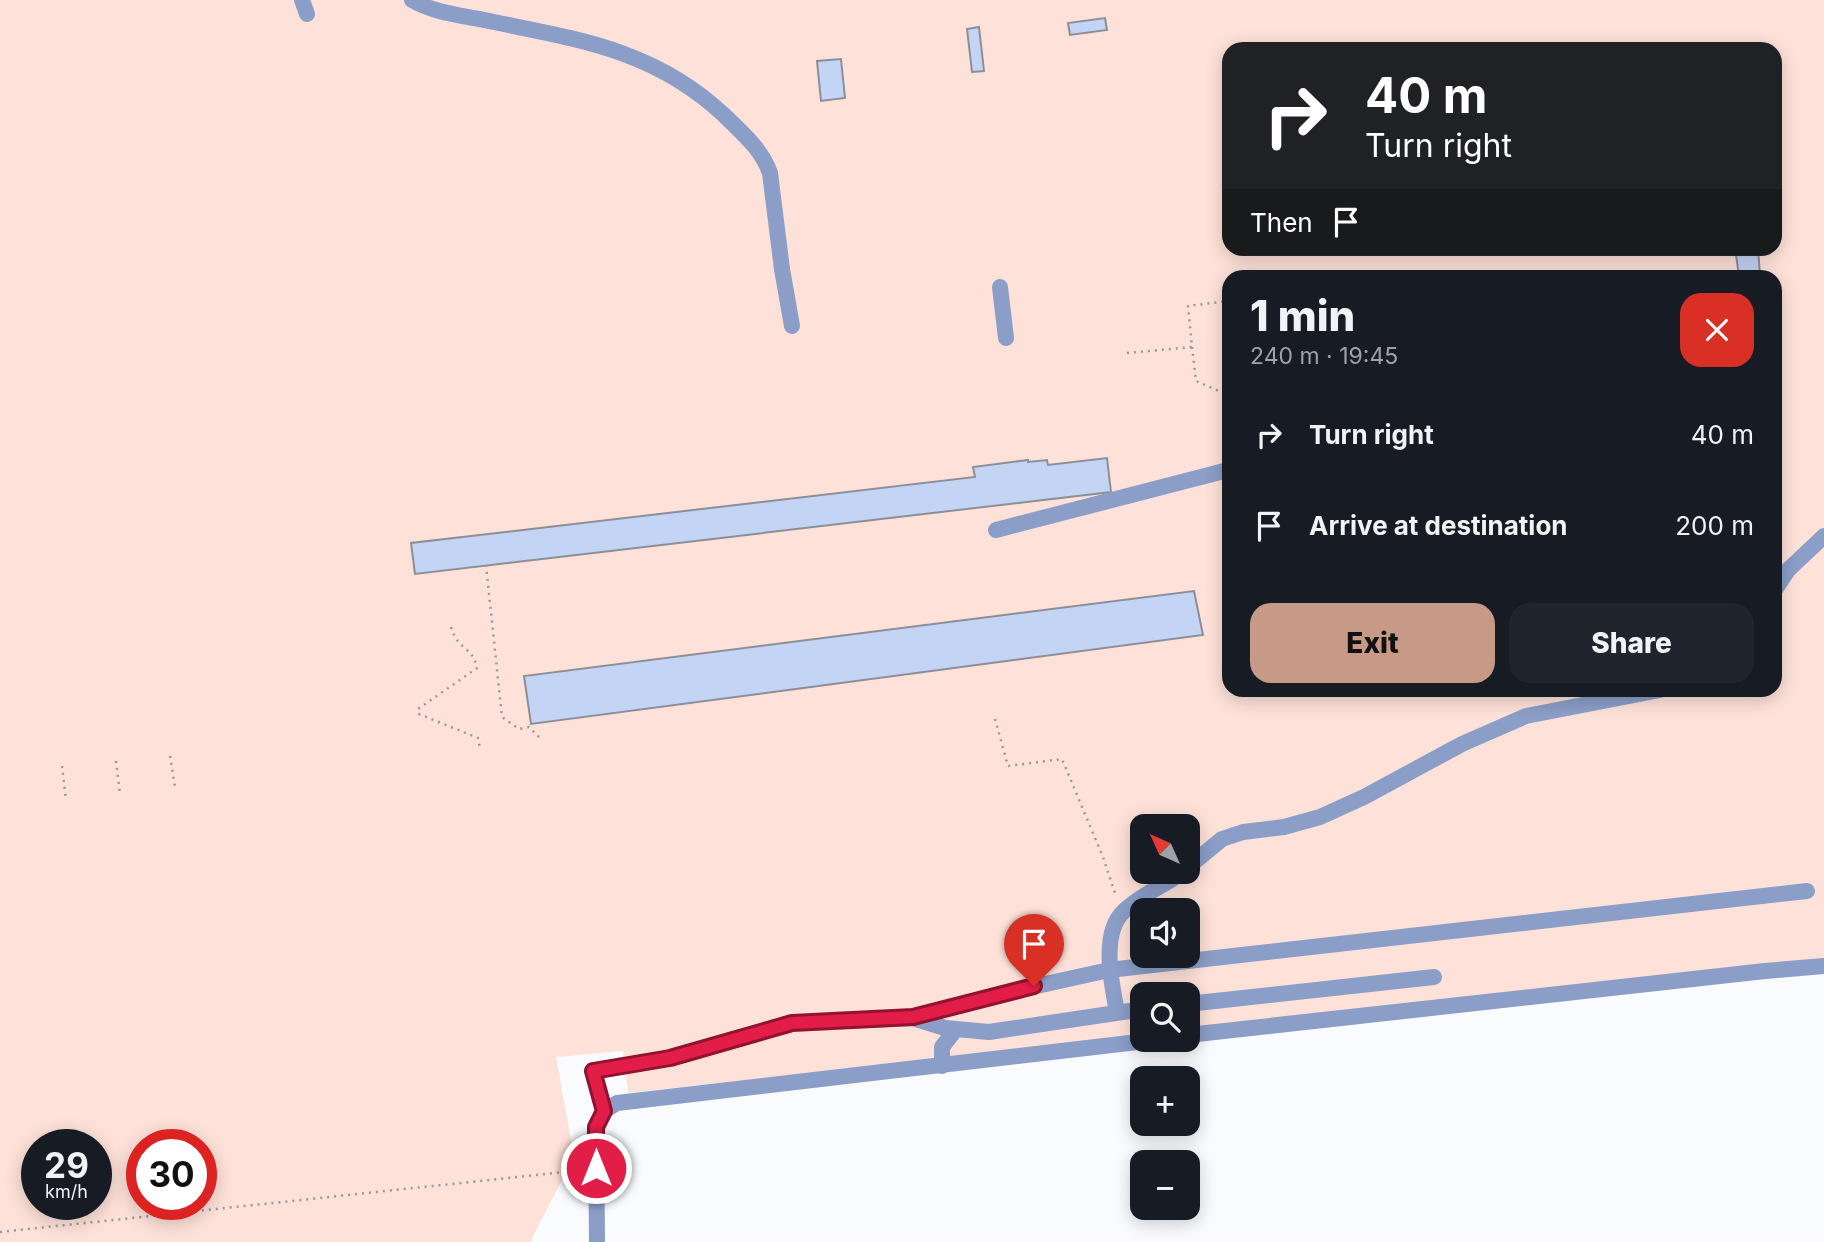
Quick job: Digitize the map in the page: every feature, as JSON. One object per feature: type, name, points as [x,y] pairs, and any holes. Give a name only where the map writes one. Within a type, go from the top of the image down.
[{"type":"street","points":[[412,0],[435,9],[567,37],[642,59],[688,85],[715,106],[765,158],[770,173],[792,326]]},
{"type":"street","points":[[999,287],[1006,338]]},
{"type":"street","points":[[996,530],[1222,472]]},
{"type":"street","points":[[1782,579],[1824,536]]},
{"type":"street","points":[[1200,857],[1223,839],[1244,832],[1284,827],[1320,817],[1364,797],[1462,744],[1526,716],[1624,697]]},
{"type":"street","points":[[1117,1012],[1109,970],[1111,936],[1122,912],[1165,884]]},
{"type":"street","points":[[604,1111],[593,1071],[670,1058],[792,1023],[913,1017],[1109,970],[1807,891]]},
{"type":"street","points":[[1200,1034],[1824,966]]},
{"type":"street","points":[[1200,1003],[1434,977]]},
{"type":"street","points":[[913,1017],[956,1029],[989,1032],[1130,1010]]},
{"type":"street","points":[[942,1066],[942,1047],[956,1029]]},
{"type":"street","points":[[597,1242],[596,1127],[604,1111],[617,1103],[1130,1043]]},
{"type":"path","points":[[1222,303],[1188,306],[1196,381],[1222,392]]},
{"type":"path","points":[[1127,353],[1192,346]]},
{"type":"path","points":[[486,565],[502,717],[519,729],[529,727],[542,740]]},
{"type":"path","points":[[451,627],[455,641],[475,656],[477,668],[418,709],[419,714],[478,738],[480,748]]},
{"type":"path","points":[[995,719],[1008,766],[1062,759],[1103,857],[1122,912]]},
{"type":"path","points":[[170,756],[175,787]]},
{"type":"path","points":[[116,761],[120,794]]},
{"type":"path","points":[[62,766],[66,800]]},
{"type":"path","points":[[0,1232],[596,1168]]},
{"type":"shaded area","points":[[0,0],[1824,0],[1824,959],[1200,1030],[1200,982],[1130,982],[1130,1037],[628,1093],[623,1051],[556,1057],[574,1157],[532,1242],[0,1242]]},
{"type":"building","points":[[1105,18],[1107,30],[1070,35],[1068,23]]},
{"type":"building","points":[[979,27],[984,71],[972,72],[967,29]]},
{"type":"building","points":[[841,59],[845,98],[821,101],[817,61]]},
{"type":"building","points":[[1736,256],[1759,256],[1760,270],[1738,270]]},
{"type":"building","points":[[1107,458],[1111,492],[415,574],[411,543],[975,477],[973,467],[1028,460],[1047,460],[1048,465]]},
{"type":"building","points":[[1194,591],[1203,635],[531,724],[524,676]]},
{"type":"route","points":[[596,1168],[596,1127],[604,1111],[593,1071],[670,1058],[792,1023],[913,1017],[1034,986]]}]
